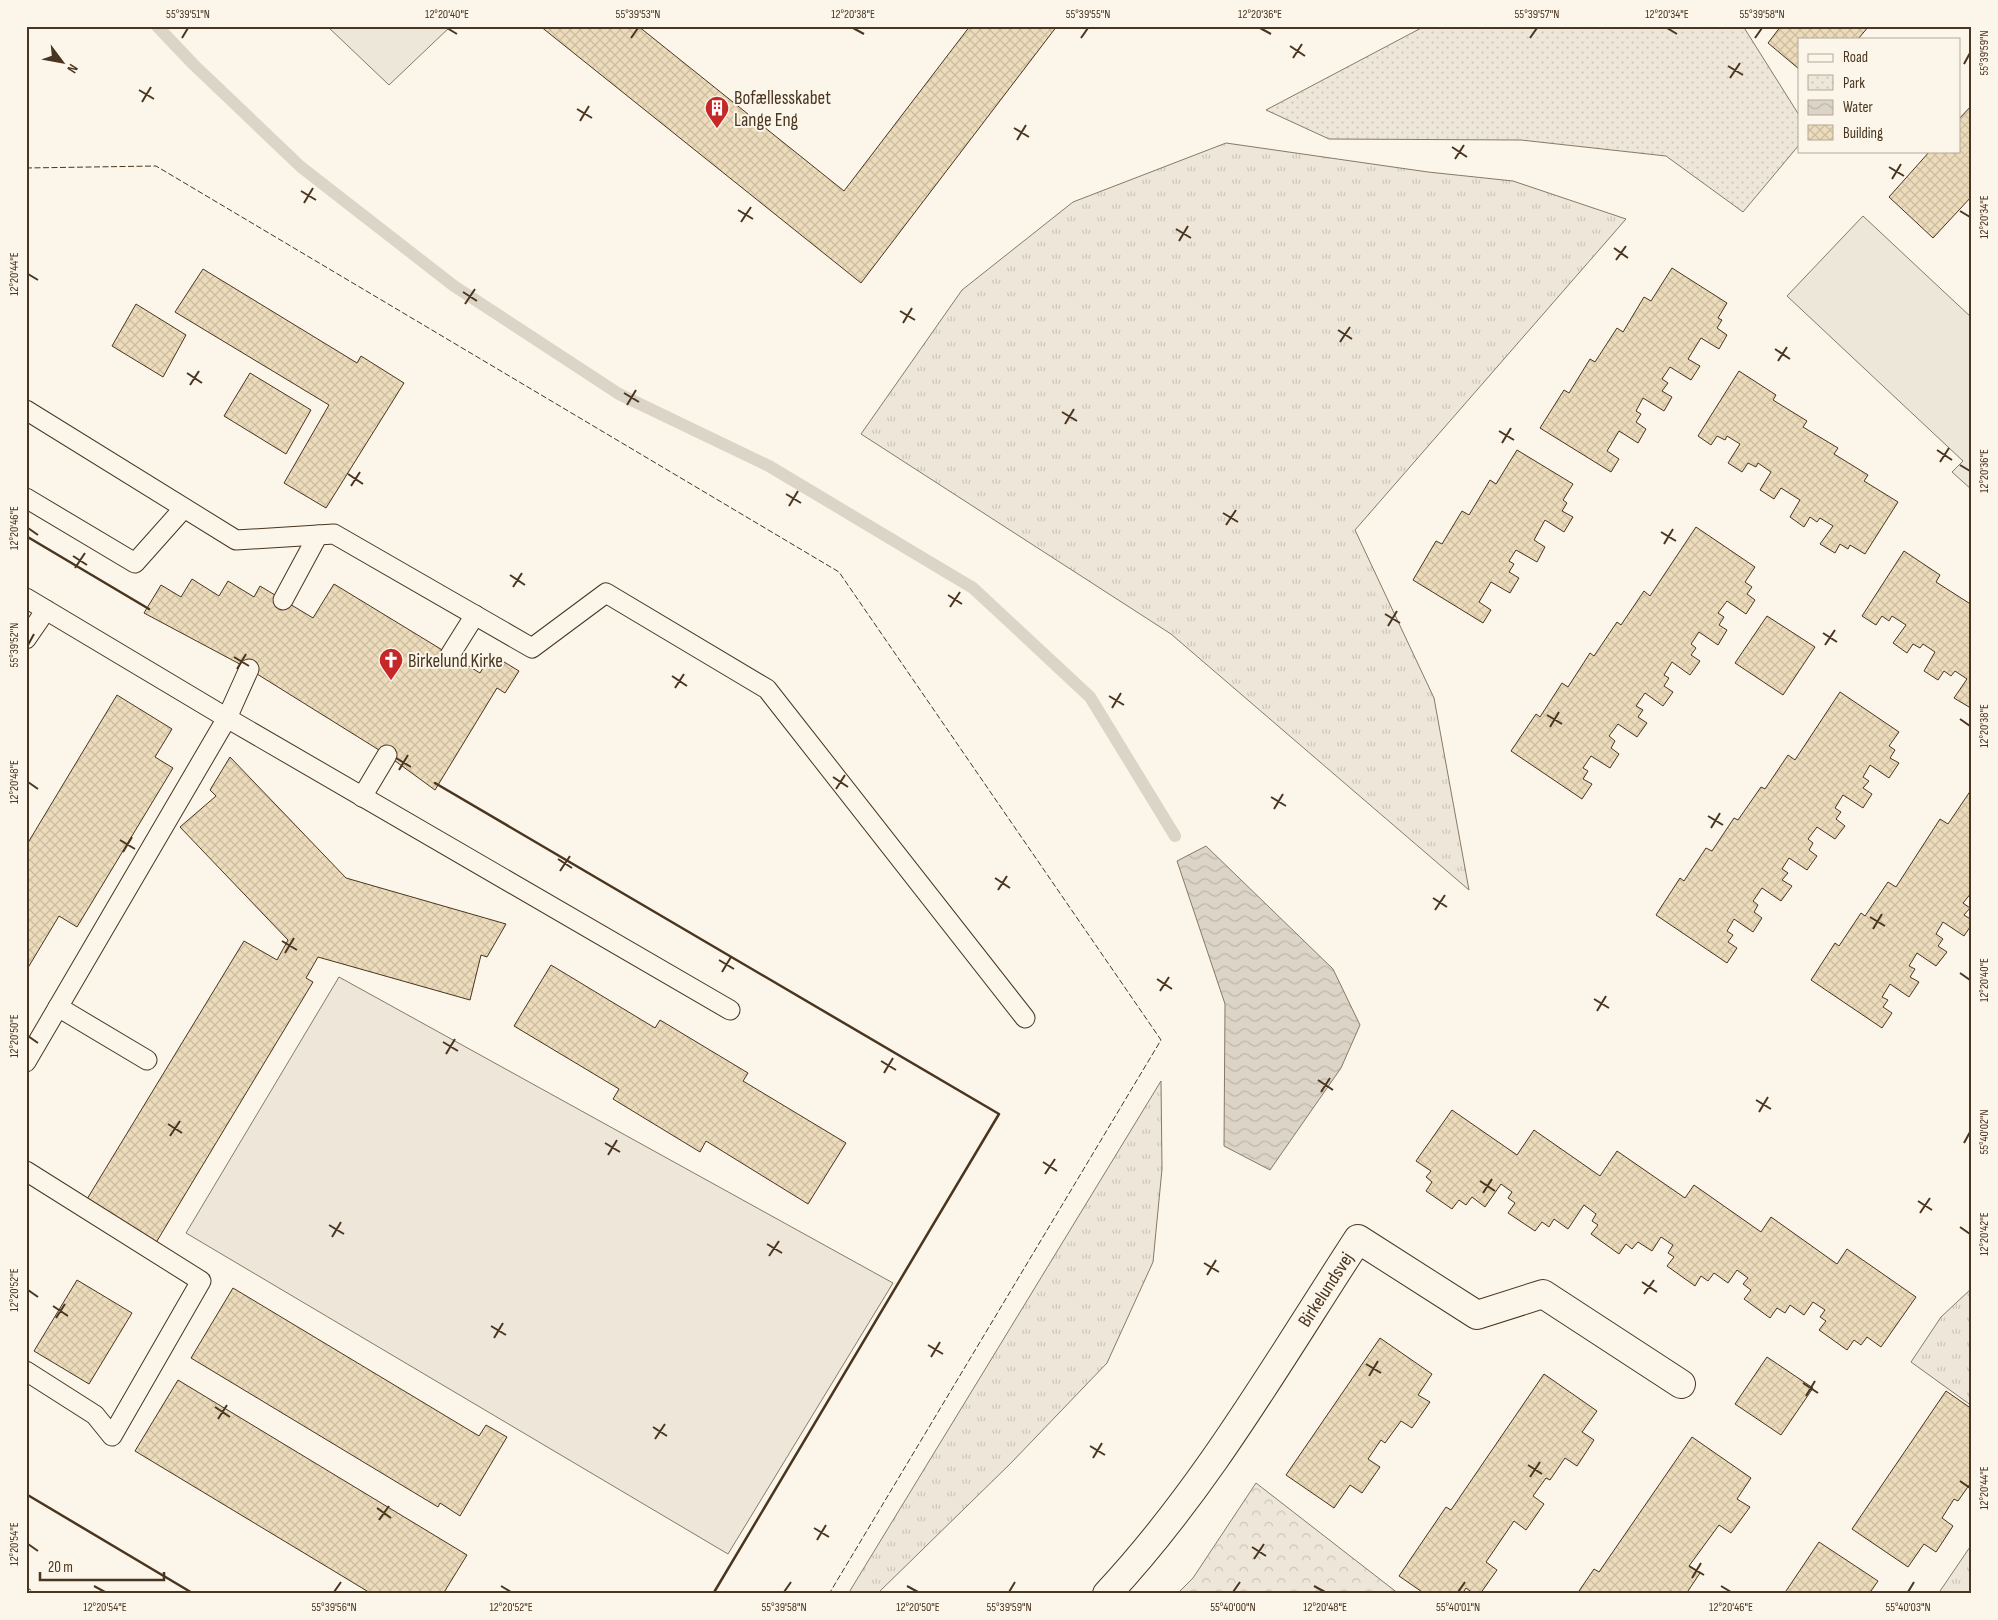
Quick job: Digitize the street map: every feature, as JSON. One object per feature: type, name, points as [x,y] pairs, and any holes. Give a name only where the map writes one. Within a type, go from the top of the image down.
[{"type":"street","name":"Birkelundsvej","points":[[1107,1594],[1143,1555],[1194,1491],[1358,1239],[1477,1315],[1542,1294],[1681,1384]]},
{"type":"lane","points":[[26,410],[236,540],[334,534],[532,648],[606,593],[767,690],[1025,1018]]},
{"type":"lane","points":[[26,498],[135,563],[184,508]]},
{"type":"lane","points":[[283,600],[318,535]]},
{"type":"lane","points":[[26,598],[227,718],[730,1010]]},
{"type":"lane","points":[[26,640],[46,610]]},
{"type":"lane","points":[[450,655],[475,615]]},
{"type":"lane","points":[[26,1062],[227,718],[249,669]]},
{"type":"lane","points":[[362,797],[387,755]]},
{"type":"lane","points":[[58,1007],[147,1060]]},
{"type":"lane","points":[[26,1171],[201,1281],[112,1436],[95,1415],[26,1371]]},
{"type":"green space","points":[[1425,26],[1743,26],[1798,113],[1798,146],[1743,212],[1666,156],[1521,140],[1329,139],[1266,110]]},
{"type":"green space","points":[[1226,143],[1428,172],[1513,181],[1626,219],[1355,530],[1434,698],[1469,890],[1171,634],[861,434],[962,290],[1073,202]]},
{"type":"green space","points":[[339,977],[893,1283],[728,1554],[186,1233]]},
{"type":"green space","points":[[1161,1081],[1162,1169],[1153,1262],[1107,1363],[1011,1463],[877,1594],[848,1594]]},
{"type":"green space","points":[[1972,1288],[1972,1406],[1911,1362],[1941,1317]]},
{"type":"green space","points":[[1256,1483],[1399,1594],[1177,1594],[1193,1578]]},
{"type":"green space","points":[[1972,1544],[1972,1594],[1938,1594]]},
{"type":"shaded area","points":[[327,26],[451,26],[389,85]]},
{"type":"shaded area","points":[[1863,216],[1972,318],[1972,490],[1952,472],[1963,461],[1787,296]]},
{"type":"water","points":[[1206,846],[1333,969],[1360,1025],[1341,1068],[1270,1170],[1224,1146],[1225,1004],[1177,861]]},
{"type":"building","name":"Bofællesskabet Lange Eng","points":[[540,26],[638,26],[844,191],[970,26],[1057,26],[861,283]]},
{"type":"building","points":[[1781,26],[1869,26],[1859,38],[1798,38],[1798,68],[1768,43]]},
{"type":"building","points":[[1972,105],[1972,196],[1933,238],[1889,197],[1929,152],[1960,152],[1960,118]]},
{"type":"building","points":[[1672,268],[1727,303],[1718,318],[1722,320],[1717,328],[1727,335],[1719,349],[1701,338],[1688,359],[1700,366],[1691,380],[1670,367],[1662,379],[1668,383],[1662,391],[1672,397],[1664,411],[1643,398],[1636,411],[1641,414],[1636,422],[1646,429],[1638,443],[1619,431],[1607,451],[1619,459],[1611,472],[1540,428],[1564,390],[1569,393],[1590,359],[1595,362],[1617,328],[1623,332],[1644,297],[1651,301]]},
{"type":"building","points":[[203,269],[357,363],[361,356],[404,383],[326,508],[284,483],[329,405],[175,312]]},
{"type":"building","points":[[136,304],[186,335],[163,377],[112,346]]},
{"type":"building","points":[[1739,371],[1776,395],[1773,400],[1807,421],[1803,427],[1838,448],[1834,454],[1868,475],[1864,481],[1898,502],[1865,554],[1850,545],[1848,549],[1840,544],[1835,553],[1820,544],[1833,526],[1820,518],[1817,522],[1810,517],[1804,527],[1790,517],[1800,500],[1781,488],[1774,499],[1760,490],[1771,472],[1758,463],[1756,467],[1748,463],[1742,472],[1728,463],[1740,444],[1727,436],[1725,440],[1717,436],[1711,445],[1698,436]]},
{"type":"building","points":[[250,373],[311,410],[286,454],[224,416]]},
{"type":"building","points":[[1517,450],[1573,484],[1563,500],[1567,503],[1562,511],[1573,517],[1564,532],[1545,520],[1534,540],[1545,547],[1537,562],[1516,550],[1509,561],[1514,564],[1509,572],[1519,578],[1510,593],[1491,582],[1479,602],[1491,610],[1483,623],[1413,580],[1436,541],[1442,544],[1462,511],[1469,515],[1490,480],[1496,484]]},
{"type":"building","points":[[1696,527],[1755,567],[1745,582],[1752,587],[1747,594],[1755,600],[1746,614],[1727,601],[1718,613],[1724,617],[1719,625],[1727,630],[1718,645],[1699,632],[1691,644],[1696,648],[1691,655],[1700,661],[1690,675],[1672,662],[1664,675],[1669,678],[1664,686],[1673,692],[1663,706],[1645,693],[1636,706],[1643,710],[1638,717],[1647,723],[1637,737],[1618,724],[1609,736],[1615,741],[1611,748],[1619,754],[1610,768],[1591,756],[1583,768],[1588,771],[1583,779],[1592,784],[1582,799],[1511,751],[1536,714],[1540,717],[1562,683],[1568,687],[1590,653],[1594,656],[1617,622],[1621,625],[1644,591],[1650,596]]},
{"type":"building","points":[[1904,551],[1940,575],[1936,582],[1972,605],[1972,703],[1969,707],[1954,698],[1967,679],[1955,671],[1951,676],[1944,671],[1938,680],[1924,671],[1935,652],[1923,644],[1920,648],[1913,644],[1907,653],[1893,643],[1906,625],[1892,616],[1889,621],[1882,616],[1876,625],[1862,616]]},
{"type":"building","name":"Birkelund Kirke","points":[[192,579],[219,596],[228,581],[254,597],[260,586],[313,618],[334,584],[480,673],[491,654],[519,671],[505,693],[497,688],[435,790],[387,755],[249,669],[144,613],[161,585],[181,597]]},
{"type":"building","points":[[1767,616],[1815,647],[1783,695],[1735,663]]},
{"type":"building","points":[[1840,692],[1899,732],[1889,746],[1895,750],[1890,758],[1899,763],[1889,778],[1870,765],[1863,777],[1869,781],[1863,788],[1872,794],[1863,808],[1843,795],[1835,808],[1841,812],[1836,819],[1845,826],[1835,839],[1817,827],[1808,839],[1813,843],[1809,850],[1817,856],[1807,870],[1789,858],[1782,869],[1788,873],[1782,880],[1792,886],[1781,901],[1762,888],[1753,901],[1758,905],[1754,912],[1762,918],[1753,932],[1734,919],[1727,931],[1733,935],[1728,942],[1737,948],[1727,963],[1656,915],[1680,878],[1684,881],[1706,848],[1712,851],[1734,818],[1738,820],[1761,787],[1765,789],[1788,755],[1795,760]]},
{"type":"building","points":[[117,695],[172,729],[155,757],[173,768],[77,927],[59,916],[26,971],[26,846]]},
{"type":"building","points":[[230,757],[346,878],[506,924],[487,957],[481,955],[470,1000],[318,957],[306,978],[313,982],[154,1246],[84,1204],[244,941],[277,960],[288,940],[180,827],[216,796],[210,790]]},
{"type":"building","points":[[1971,790],[1972,892],[1963,903],[1970,908],[1964,915],[1972,920],[1972,924],[1964,936],[1943,922],[1936,934],[1943,939],[1938,946],[1947,952],[1936,966],[1917,953],[1909,966],[1915,969],[1910,977],[1919,982],[1909,997],[1890,984],[1882,997],[1888,1000],[1883,1007],[1892,1013],[1882,1028],[1811,980],[1835,943],[1839,946],[1861,913],[1865,916],[1888,882],[1896,887],[1940,819],[1948,824]]},
{"type":"building","points":[[551,965],[655,1028],[660,1020],[748,1073],[743,1081],[846,1143],[808,1204],[706,1141],[700,1152],[613,1099],[619,1089],[514,1026]]},
{"type":"building","points":[[1452,1110],[1517,1155],[1534,1130],[1600,1176],[1617,1151],[1685,1198],[1694,1185],[1761,1232],[1771,1217],[1837,1264],[1847,1249],[1916,1297],[1881,1347],[1867,1337],[1861,1345],[1854,1340],[1847,1350],[1819,1330],[1826,1321],[1820,1317],[1825,1310],[1813,1302],[1804,1315],[1790,1305],[1785,1313],[1777,1308],[1770,1318],[1744,1299],[1751,1290],[1743,1284],[1748,1278],[1737,1270],[1728,1283],[1714,1273],[1708,1281],[1701,1276],[1695,1286],[1667,1266],[1674,1257],[1668,1253],[1673,1245],[1661,1237],[1652,1251],[1638,1242],[1632,1249],[1626,1244],[1619,1254],[1591,1234],[1598,1225],[1592,1221],[1596,1214],[1584,1205],[1568,1229],[1554,1219],[1549,1227],[1542,1222],[1535,1231],[1508,1213],[1515,1203],[1508,1198],[1512,1192],[1501,1184],[1485,1207],[1472,1197],[1466,1205],[1459,1200],[1452,1209],[1426,1191],[1432,1182],[1426,1177],[1431,1171],[1416,1161]]},
{"type":"building","points":[[77,1280],[132,1313],[89,1384],[34,1351]]},
{"type":"building","points":[[233,1288],[479,1436],[486,1425],[507,1437],[460,1516],[440,1503],[438,1507],[191,1358]]},
{"type":"building","points":[[1380,1338],[1432,1374],[1418,1395],[1430,1402],[1412,1428],[1401,1421],[1385,1443],[1381,1440],[1368,1459],[1380,1467],[1362,1493],[1350,1485],[1334,1508],[1286,1475]]},
{"type":"building","points":[[1767,1357],[1813,1388],[1781,1435],[1735,1404]]},
{"type":"building","points":[[1544,1374],[1597,1411],[1582,1432],[1594,1440],[1577,1466],[1565,1458],[1550,1480],[1546,1478],[1533,1496],[1544,1504],[1526,1530],[1514,1521],[1486,1562],[1497,1570],[1480,1594],[1474,1594],[1466,1588],[1462,1594],[1425,1594],[1399,1576],[1446,1507],[1451,1510]]},
{"type":"building","points":[[178,1380],[467,1555],[443,1594],[372,1594],[135,1451]]},
{"type":"building","points":[[1946,1391],[1972,1409],[1972,1481],[1958,1501],[1954,1499],[1942,1518],[1953,1526],[1936,1552],[1924,1544],[1908,1567],[1852,1529]]},
{"type":"building","points":[[1692,1437],[1751,1478],[1737,1499],[1750,1507],[1731,1533],[1719,1525],[1689,1566],[1700,1573],[1686,1594],[1676,1594],[1671,1591],[1669,1594],[1577,1594],[1594,1569],[1599,1572]]},
{"type":"building","points":[[1819,1542],[1878,1581],[1869,1594],[1784,1594]]},
{"type":"waterway","points":[[157,26],[193,64],[301,167],[454,286],[619,394],[769,466],[973,588],[1090,697],[1175,836]]},
{"type":"fence","points":[[26,168],[156,166],[839,572],[1161,1040],[829,1594]]},
{"type":"fence","points":[[26,1587],[37,1594]]},
{"type":"wall","points":[[26,536],[149,609]]},
{"type":"wall","points":[[435,783],[999,1114],[713,1594]]},
{"type":"wall","points":[[26,1494],[194,1594]]},
{"type":"place","name":"Bofællesskabet Lange Eng","points":[[717,129]]},
{"type":"place","name":"Birkelund Kirke","points":[[391,681]]}]
